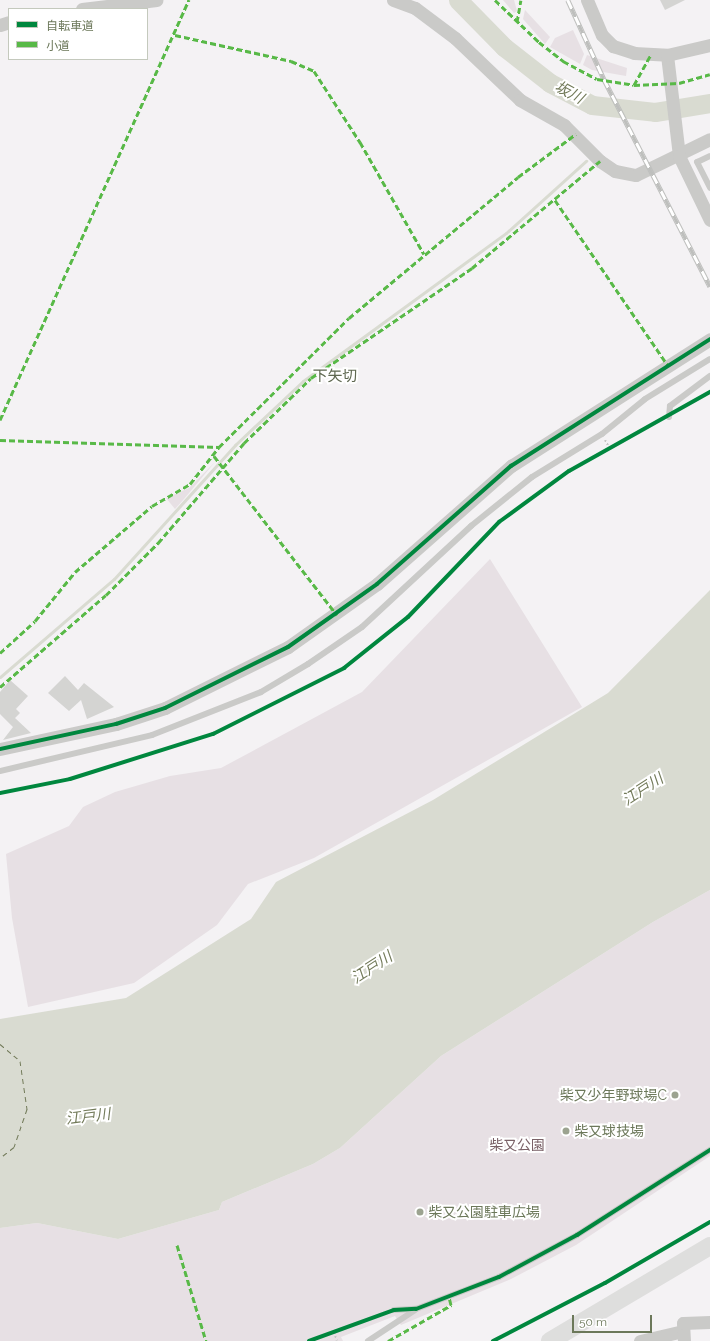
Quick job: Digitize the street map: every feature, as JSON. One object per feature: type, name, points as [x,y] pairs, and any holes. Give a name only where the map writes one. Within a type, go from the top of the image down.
[{"type":"main road","points":[[550,1341],[710,1246]]},
{"type":"street","points":[[90,8],[156,0]]},
{"type":"street","points":[[394,0],[415,8],[455,38],[520,100],[564,125],[600,161],[615,171],[636,175],[679,156],[710,139]]},
{"type":"street","points":[[587,0],[602,35],[613,46],[634,53],[667,54],[710,45]]},
{"type":"street","points":[[667,54],[679,156],[710,220]]},
{"type":"street","points":[[0,749],[116,724],[165,708],[288,647],[377,584],[511,466],[710,339]]},
{"type":"street","points":[[640,1341],[684,1336],[683,1324],[710,1322]]},
{"type":"lane","points":[[710,156],[697,162],[710,188]]},
{"type":"lane","points":[[0,771],[152,735],[248,698],[308,664],[362,627],[471,526],[532,477],[602,434],[645,399],[710,359]]},
{"type":"lane","points":[[669,417],[670,406],[710,376]]},
{"type":"lane","points":[[368,1341],[416,1309],[499,1277],[539,1256],[710,1150]]},
{"type":"lane","points":[[394,1310],[416,1309]]},
{"type":"path","points":[[603,453],[616,445]]},
{"type":"path","points":[[493,1341],[605,1283],[710,1222]]},
{"type":"path","points":[[309,1341],[394,1310]]},
{"type":"path","points":[[334,1332],[337,1341]]},
{"type":"path","points":[[318,1337],[320,1341]]},
{"type":"green space","points":[[503,0],[514,0],[517,11],[514,13]]},
{"type":"green space","points":[[525,10],[550,37],[545,44],[523,19]]},
{"type":"green space","points":[[573,30],[584,54],[580,64],[550,47],[555,38]]},
{"type":"green space","points":[[587,55],[627,68],[626,76],[592,70],[583,65]]},
{"type":"green space","points":[[215,462],[175,509],[166,498],[189,488]]},
{"type":"green space","points":[[490,559],[582,707],[314,858],[248,884],[217,925],[134,983],[28,1007],[12,918],[6,854],[69,826],[83,807],[115,792],[170,776],[221,768],[362,692]]},
{"type":"green space","name":"柴又公園","points":[[710,890],[710,1156],[576,1245],[511,1279],[401,1325],[395,1316],[341,1337],[343,1341],[0,1341],[0,1228],[37,1223],[118,1239],[219,1210],[222,1202],[313,1164],[340,1148],[441,1056],[653,922]]},
{"type":"water","name":"江戸川","points":[[710,590],[710,890],[653,922],[441,1056],[340,1148],[313,1164],[222,1202],[219,1210],[118,1239],[37,1223],[0,1228],[0,1019],[126,998],[251,919],[276,882],[433,800],[608,693]]},
{"type":"building","points":[[660,0],[685,0],[665,10]]},
{"type":"building","points":[[65,676],[78,690],[84,683],[114,707],[87,719],[81,700],[69,711],[48,693]]},
{"type":"building","points":[[10,680],[28,696],[16,709],[20,713],[15,718],[31,733],[3,740],[13,727],[0,714],[0,692]]},
{"type":"waterway","name":"坂川","points":[[458,0],[504,47],[550,83],[592,105],[655,112],[710,103]]},
{"type":"waterway","points":[[0,677],[114,579],[235,445],[303,381],[506,233],[586,161]]},
{"type":"ferry route","points":[[0,1044],[20,1061],[27,1109],[14,1147],[0,1158]]},
{"type":"railway","points":[[568,0],[604,79],[710,286]]},
{"type":"marked path","points":[[0,420],[189,0]]},
{"type":"marked path","points":[[495,0],[539,42],[563,61],[597,79],[634,85],[651,54]]},
{"type":"marked path","points":[[517,22],[521,0]]},
{"type":"marked path","points":[[175,35],[291,61],[314,71],[360,142],[424,254]]},
{"type":"marked path","points":[[634,85],[679,83],[710,74]]},
{"type":"marked path","points":[[0,653],[35,621],[75,572],[152,506],[190,484],[219,447],[349,318],[518,177],[576,134]]},
{"type":"marked path","points":[[0,687],[106,595],[158,543],[244,443],[311,378],[472,268],[600,161]]},
{"type":"marked path","points":[[555,200],[667,364]]},
{"type":"marked path","points":[[0,440],[219,447]]},
{"type":"marked path","points":[[214,456],[337,615]]},
{"type":"marked path","points":[[177,1245],[206,1341]]},
{"type":"marked path","points":[[388,1341],[451,1305],[449,1297]]},
{"type":"cycle path","points":[[0,749],[116,724],[165,708],[288,647],[377,584],[511,466],[710,339]]},
{"type":"cycle path","points":[[0,793],[70,779],[213,734],[344,668],[408,617],[499,522],[569,471],[710,392]]},
{"type":"cycle path","points":[[309,1341],[394,1310],[416,1309],[499,1277],[577,1235],[710,1150]]},
{"type":"cycle path","points":[[493,1341],[605,1283],[710,1222]]},
{"type":"place","name":"柴又少年野球場C","points":[[675,1095]]},
{"type":"place","name":"柴又球技場","points":[[566,1131]]},
{"type":"place","name":"柴又公園駐車広場","points":[[420,1212]]},
{"type":"district","name":"下矢切","points":[[335,377]]}]
